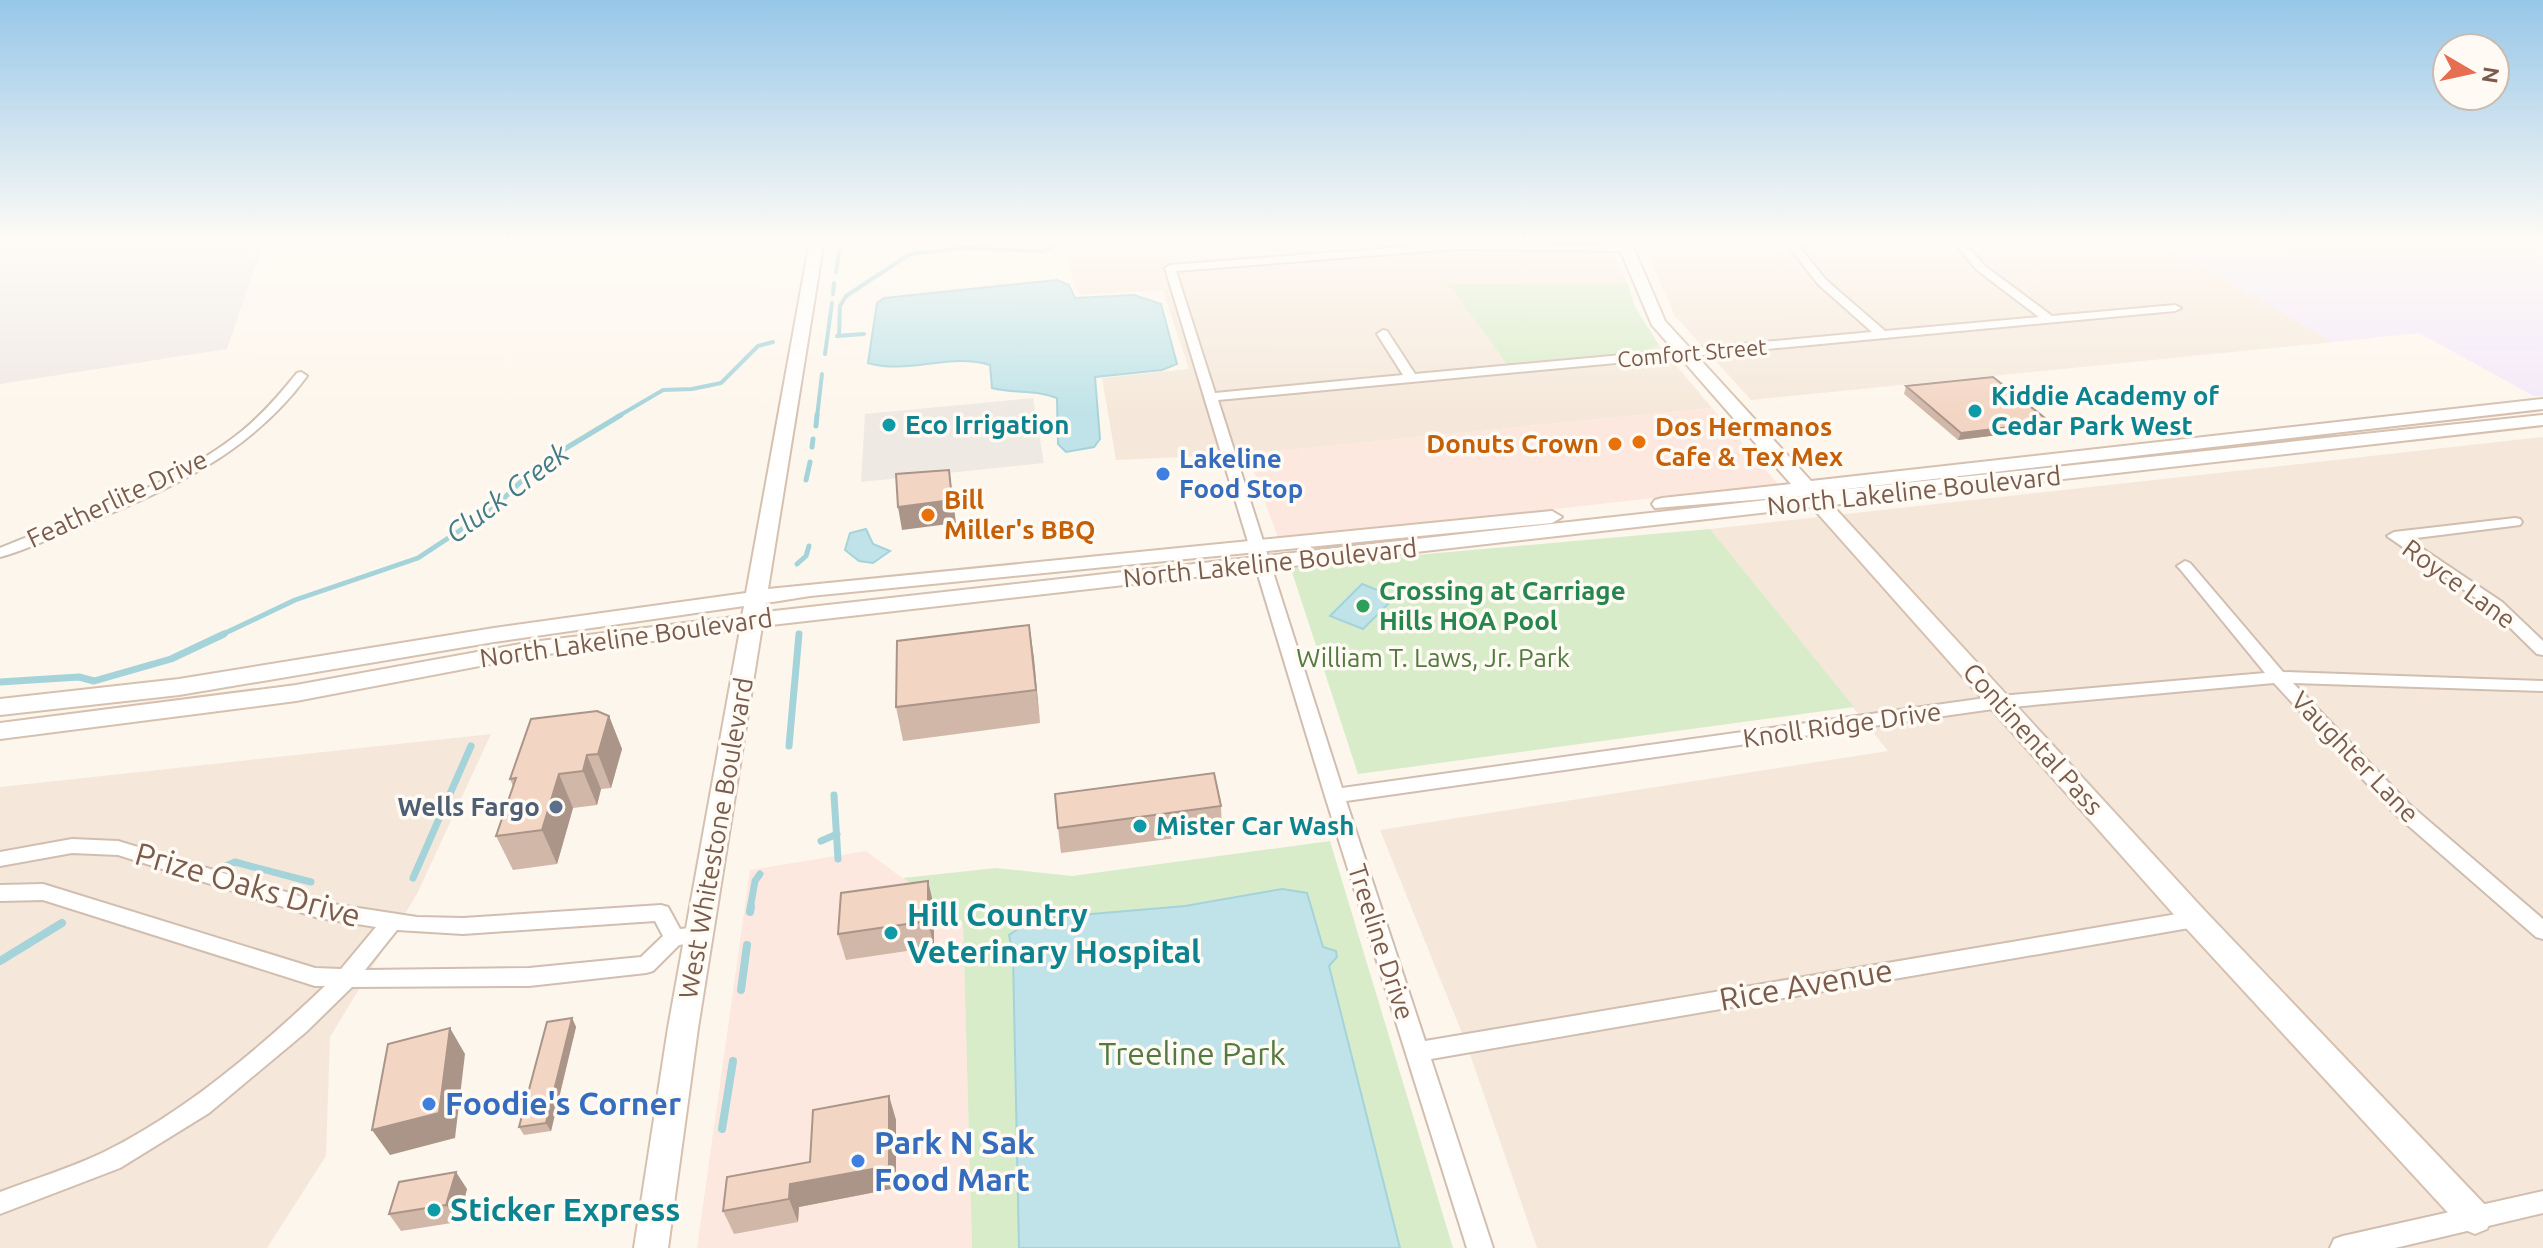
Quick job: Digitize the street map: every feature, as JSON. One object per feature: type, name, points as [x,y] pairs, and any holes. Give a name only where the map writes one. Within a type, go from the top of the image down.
[{"type":"main road","name":"West Whitestone Boulevard","points":[[651,1248],[687,937],[753,609],[808,298]]},
{"type":"main road","name":"Continental Pass","points":[[1648,298],[1658,322],[1685,354],[2195,919],[2475,1218]]},
{"type":"main road","name":"North Lakeline Boulevard","points":[[1811,494],[2543,404]]},
{"type":"main road","name":"North Lakeline Boulevard","points":[[0,707],[179,687],[494,635],[1260,555],[1592,513],[1811,494],[2543,420]]},
{"type":"main road","name":"North Lakeline Boulevard","points":[[0,731],[296,693],[753,609]]},
{"type":"street","name":"Treeline Drive","points":[[1179,298],[1334,796],[1480,1248]]},
{"type":"street","points":[[1840,298],[1883,336]]},
{"type":"street","points":[[2021,298],[2049,319]]},
{"type":"street","name":"Comfort Street","points":[[1210,397],[2175,308]]},
{"type":"street","points":[[1383,334],[1411,378]]},
{"type":"street","name":"Featherlite Drive","points":[[0,553],[121,503],[199,464],[227,447],[273,410],[301,376]]},
{"type":"street","name":"Royce Lane","points":[[2515,522],[2394,536],[2496,605],[2543,650]]},
{"type":"street","name":"Vaughter Lane","points":[[2185,566],[2278,677],[2402,809],[2543,931]]},
{"type":"street","name":"Knoll Ridge Drive","points":[[1334,796],[2000,702],[2278,677],[2543,686]]},
{"type":"street","name":"Prize Oaks Drive","points":[[0,859],[72,846],[118,848],[319,910],[391,923],[463,926],[661,913],[687,937]]},
{"type":"street","points":[[0,893],[43,892],[315,977],[345,980],[529,977],[646,965],[687,937]]},
{"type":"street","name":"Rice Avenue","points":[[1417,1052],[2195,919]]},
{"type":"street","points":[[0,1203],[112,1160],[201,1106],[298,1026],[345,980],[391,923]]},
{"type":"street","points":[[2343,1248],[2543,1202]]},
{"type":"shaded area","points":[[0,298],[244,298],[227,349],[0,384]]},
{"type":"shaded area","points":[[1166,298],[1493,298],[1648,350],[1659,345],[1712,408],[1247,454],[1116,460],[1102,378],[1189,369]]},
{"type":"shaded area","points":[[1667,298],[2257,298],[2333,342],[1751,400],[1675,316]]},
{"type":"shaded area","points":[[2257,298],[2543,298],[2543,396],[2534,396],[2419,333],[2333,342]]},
{"type":"shaded area","points":[[1033,398],[1044,463],[861,482],[865,414]]},
{"type":"shaded area","points":[[1712,408],[1778,484],[1279,540],[1247,454]]},
{"type":"shaded area","points":[[2543,437],[2543,1248],[1537,1248],[1466,1043],[1380,830],[1888,751],[1710,529]]},
{"type":"shaded area","points":[[491,734],[417,894],[330,1037],[326,1156],[267,1248],[0,1248],[0,787]]},
{"type":"shaded area","points":[[866,851],[963,923],[972,1248],[697,1248],[750,870]]},
{"type":"green space","points":[[1459,298],[1632,298],[1659,345],[1648,350],[1507,364]]},
{"type":"green space","name":"William T. Laws, Jr. Park","points":[[1710,529],[1854,707],[1358,774],[1290,566]]},
{"type":"green space","name":"Treeline Park","points":[[1330,841],[1453,1248],[972,1248],[963,923],[903,878],[996,868],[1072,876]]},
{"type":"water","points":[[884,298],[1144,298],[1161,304],[1177,364],[1162,370],[1095,377],[1100,439],[1094,447],[1066,452],[1058,444],[1057,398],[1041,393],[992,388],[990,365],[960,361],[898,367],[868,363],[877,303]]},
{"type":"water","points":[[866,529],[873,544],[890,551],[873,563],[859,561],[845,550],[850,533]]},
{"type":"water","name":"Crossing at Carriage Hills HOA Pool","points":[[1362,584],[1395,597],[1363,629],[1330,616]]},
{"type":"water","name":"Treeline Park","points":[[1282,889],[1307,893],[1323,947],[1336,951],[1337,957],[1329,966],[1400,1248],[1019,1248],[1013,955],[1009,935],[1033,919],[1185,906]]},
{"type":"building","name":"Kiddie Academy of Cedar Park West","points":[[1993,377],[2050,422],[1961,433],[1906,386]]},
{"type":"building","points":[[949,470],[952,500],[898,507],[896,474]]},
{"type":"building","points":[[1029,625],[1036,690],[896,707],[897,641]]},
{"type":"building","points":[[597,711],[609,716],[598,754],[587,755],[583,771],[559,774],[542,830],[496,836],[516,778],[510,779],[531,719]]},
{"type":"building","points":[[1214,773],[1221,806],[1058,828],[1055,794]]},
{"type":"building","points":[[928,881],[928,921],[838,934],[841,893]]},
{"type":"building","points":[[572,1018],[546,1123],[519,1127],[547,1022]]},
{"type":"building","points":[[450,1028],[439,1113],[372,1130],[388,1044]]},
{"type":"building","points":[[889,1096],[889,1166],[790,1184],[789,1199],[723,1211],[727,1177],[810,1162],[813,1110]]},
{"type":"building","points":[[456,1172],[446,1205],[389,1214],[399,1182]]},
{"type":"waterway","name":"Cluck Creek","points":[[839,336],[840,306],[845,298]]},
{"type":"waterway","points":[[825,354],[832,303]]},
{"type":"waterway","points":[[839,336],[864,334]]},
{"type":"waterway","name":"Cluck Creek","points":[[617,417],[663,390],[692,389],[721,383],[758,346],[773,342]]},
{"type":"waterway","points":[[817,417],[822,374]]},
{"type":"waterway","name":"Cluck Creek","points":[[219,636],[295,600],[418,558],[494,508],[538,465],[621,415]]},
{"type":"waterway","points":[[816,426],[817,415]]},
{"type":"waterway","points":[[812,447],[813,439]]},
{"type":"waterway","points":[[806,480],[810,462]]},
{"type":"waterway","points":[[797,564],[806,556],[809,546]]},
{"type":"waterway","name":"Cluck Creek","points":[[0,682],[79,677],[94,681],[171,659],[224,634]]},
{"type":"waterway","points":[[789,746],[799,634]]},
{"type":"waterway","points":[[413,878],[471,746]]},
{"type":"waterway","points":[[834,795],[836,834]]},
{"type":"waterway","points":[[821,841],[836,834]]},
{"type":"waterway","points":[[836,834],[838,859]]},
{"type":"waterway","points":[[221,868],[235,862],[311,882]]},
{"type":"waterway","points":[[750,909],[755,881],[760,874]]},
{"type":"waterway","points":[[750,912],[751,907]]},
{"type":"waterway","points":[[0,961],[62,923]]},
{"type":"waterway","points":[[741,990],[747,945]]},
{"type":"waterway","points":[[722,1129],[733,1061]]},
{"type":"place","name":"Kiddie Academy of Cedar Park West","points":[[1975,411]]},
{"type":"place","name":"Eco Irrigation","points":[[889,425]]},
{"type":"place","name":"Dos Hermanos Cafe & Tex Mex","points":[[1639,442]]},
{"type":"place","name":"Donuts Crown","points":[[1615,444]]},
{"type":"place","name":"Lakeline Food Stop","points":[[1163,474]]},
{"type":"place","name":"Bill Miller's BBQ","points":[[928,515]]},
{"type":"place","name":"Crossing at Carriage Hills HOA Pool","points":[[1363,606]]},
{"type":"place","name":"Wells Fargo","points":[[556,807]]},
{"type":"place","name":"Mister Car Wash","points":[[1140,826]]},
{"type":"place","name":"Hill Country Veterinary Hospital","points":[[891,933]]},
{"type":"place","name":"Foodie's Corner","points":[[429,1104]]},
{"type":"place","name":"Park N Sak Food Mart","points":[[858,1161]]},
{"type":"place","name":"Sticker Express","points":[[434,1210]]}]
